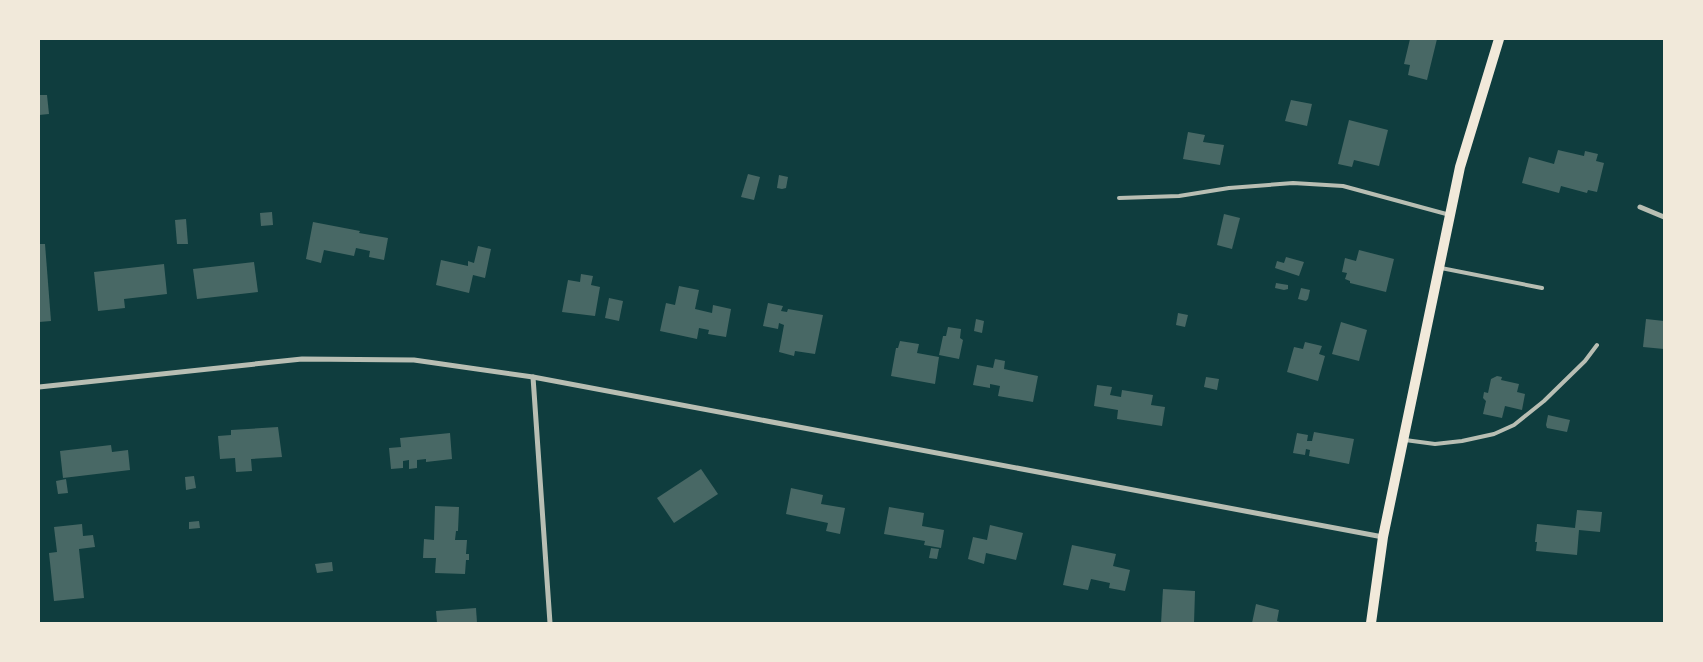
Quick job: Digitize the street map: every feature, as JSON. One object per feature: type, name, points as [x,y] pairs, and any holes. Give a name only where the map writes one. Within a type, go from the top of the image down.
[{"type":"main road","points":[[1371,623],[1383,537],[1460,167],[1499,39]]},
{"type":"street","points":[[1640,207],[1664,217]]},
{"type":"street","points":[[39,387],[302,359],[414,360],[533,377],[1383,537]]},
{"type":"street","points":[[533,377],[550,623]]},
{"type":"lane","points":[[1119,198],[1179,196],[1229,188],[1293,182],[1343,186],[1450,216]]},
{"type":"lane","points":[[1439,268],[1542,288]]},
{"type":"lane","points":[[1403,440],[1435,444],[1462,442],[1494,434],[1514,425],[1558,388],[1585,361],[1597,345]]},
{"type":"building","points":[[1410,39],[1437,39],[1427,80],[1408,75],[1410,65],[1404,64]]},
{"type":"building","points":[[39,95],[47,95],[49,114],[39,115]]},
{"type":"building","points":[[1291,100],[1312,104],[1307,126],[1285,121]]},
{"type":"building","points":[[1349,120],[1388,130],[1379,166],[1354,160],[1352,167],[1338,164]]},
{"type":"building","points":[[1188,132],[1205,135],[1203,142],[1224,145],[1220,165],[1183,159]]},
{"type":"building","points":[[1558,150],[1584,156],[1585,151],[1598,154],[1596,161],[1604,163],[1597,192],[1588,190],[1587,193],[1561,186],[1559,193],[1522,183],[1529,157],[1554,164]]},
{"type":"building","points":[[748,174],[760,177],[754,200],[741,197]]},
{"type":"building","points":[[779,175],[788,177],[786,188],[777,188]]},
{"type":"building","points":[[272,212],[273,225],[261,226],[260,213]]},
{"type":"building","points":[[1224,214],[1240,218],[1232,249],[1217,245]]},
{"type":"building","points":[[186,219],[188,244],[177,244],[175,220]]},
{"type":"building","points":[[313,222],[388,238],[384,260],[369,257],[370,251],[356,248],[354,256],[324,250],[321,263],[306,259]]},
{"type":"building","points":[[39,244],[45,244],[51,321],[39,322]]},
{"type":"building","points":[[478,246],[491,249],[485,278],[473,275],[469,293],[436,285],[441,260],[468,266],[468,261],[474,263]]},
{"type":"building","points":[[1359,250],[1394,259],[1386,292],[1350,283],[1350,281],[1345,279],[1347,273],[1342,272],[1345,258],[1356,261]]},
{"type":"building","points":[[1286,257],[1304,262],[1299,276],[1275,268],[1277,261],[1284,263]]},
{"type":"building","points":[[254,262],[258,292],[197,299],[193,269]]},
{"type":"building","points":[[164,264],[167,294],[124,299],[125,308],[98,311],[94,272]]},
{"type":"building","points":[[581,274],[593,276],[591,285],[600,287],[595,316],[562,312],[568,280],[580,282]]},
{"type":"building","points":[[1276,283],[1288,285],[1288,289],[1275,288]]},
{"type":"building","points":[[679,286],[699,290],[695,309],[712,313],[713,305],[731,309],[726,337],[708,334],[709,330],[699,328],[697,339],[660,331],[666,303],[675,305]]},
{"type":"building","points":[[1301,288],[1310,290],[1306,301],[1298,299]]},
{"type":"building","points":[[609,298],[623,301],[619,321],[605,318]]},
{"type":"building","points":[[768,303],[783,306],[781,311],[787,312],[788,309],[823,315],[815,354],[795,351],[794,356],[779,352],[784,325],[779,323],[778,329],[763,326]]},
{"type":"building","points":[[1178,313],[1188,315],[1185,327],[1176,325]]},
{"type":"building","points":[[976,319],[984,321],[982,333],[974,331]]},
{"type":"building","points":[[1646,319],[1664,321],[1664,349],[1643,347]]},
{"type":"building","points":[[1341,322],[1367,330],[1359,361],[1332,354]]},
{"type":"building","points":[[948,327],[961,329],[960,338],[963,340],[959,359],[939,355],[943,336],[946,336]]},
{"type":"building","points":[[900,341],[919,344],[917,353],[939,357],[935,384],[891,376],[896,348],[898,348]]},
{"type":"building","points":[[1305,342],[1322,346],[1319,354],[1325,356],[1318,381],[1287,372],[1294,347],[1303,349]]},
{"type":"building","points":[[995,359],[1005,361],[1004,369],[1038,376],[1033,402],[998,396],[1000,386],[990,384],[990,388],[973,385],[977,365],[993,368]]},
{"type":"building","points":[[1497,376],[1502,377],[1501,380],[1519,384],[1517,392],[1525,394],[1522,410],[1505,406],[1502,418],[1483,414],[1486,401],[1483,398],[1484,392],[1488,393],[1491,379]]},
{"type":"building","points":[[1206,377],[1219,379],[1217,390],[1204,387]]},
{"type":"building","points":[[1097,385],[1112,387],[1110,395],[1121,397],[1122,390],[1153,395],[1151,405],[1165,407],[1162,426],[1117,419],[1118,410],[1094,406]]},
{"type":"building","points":[[1548,415],[1570,420],[1567,432],[1547,428]]},
{"type":"building","points":[[278,427],[282,457],[251,459],[252,471],[236,472],[235,458],[220,459],[218,436],[231,435],[231,430]]},
{"type":"building","points":[[1314,432],[1354,439],[1349,464],[1309,456],[1310,450],[1306,449],[1305,455],[1293,453],[1297,433],[1308,435],[1307,441],[1312,441]]},
{"type":"building","points":[[450,433],[452,459],[426,462],[426,459],[417,460],[417,468],[409,469],[409,460],[403,461],[403,468],[391,469],[389,448],[401,447],[400,438]]},
{"type":"building","points":[[111,445],[112,452],[128,450],[130,470],[63,478],[60,451]]},
{"type":"building","points":[[701,469],[718,494],[674,523],[657,498]]},
{"type":"building","points":[[194,476],[196,488],[186,490],[185,477]]},
{"type":"building","points":[[66,479],[68,493],[58,494],[56,481]]},
{"type":"building","points":[[791,488],[823,495],[821,504],[845,508],[840,534],[826,531],[828,523],[786,514]]},
{"type":"building","points":[[435,506],[459,507],[458,531],[456,531],[455,540],[467,540],[466,554],[469,554],[469,560],[466,560],[465,574],[435,573],[436,558],[423,558],[424,539],[434,540]]},
{"type":"building","points":[[889,507],[924,513],[922,526],[944,530],[941,548],[924,545],[925,541],[884,534]]},
{"type":"building","points":[[1577,510],[1602,512],[1600,532],[1579,530],[1577,555],[1536,551],[1537,524],[1575,528]]},
{"type":"building","points":[[199,521],[200,528],[189,529],[189,522]]},
{"type":"building","points":[[82,524],[83,536],[93,535],[95,547],[79,549],[84,598],[54,601],[49,553],[57,552],[54,527]]},
{"type":"building","points":[[990,525],[1023,533],[1016,560],[986,553],[984,564],[968,559],[973,537],[987,540]]},
{"type":"building","points":[[1072,545],[1116,554],[1113,566],[1130,570],[1125,591],[1109,588],[1110,583],[1091,579],[1088,590],[1063,585]]},
{"type":"building","points":[[931,548],[939,549],[937,559],[929,558]]},
{"type":"building","points":[[332,562],[333,571],[317,573],[315,564]]},
{"type":"building","points":[[1163,589],[1195,591],[1194,623],[1161,623]]},
{"type":"building","points":[[1256,604],[1279,610],[1277,621],[1283,623],[1252,623]]},
{"type":"building","points":[[476,608],[477,623],[437,623],[436,611]]}]
